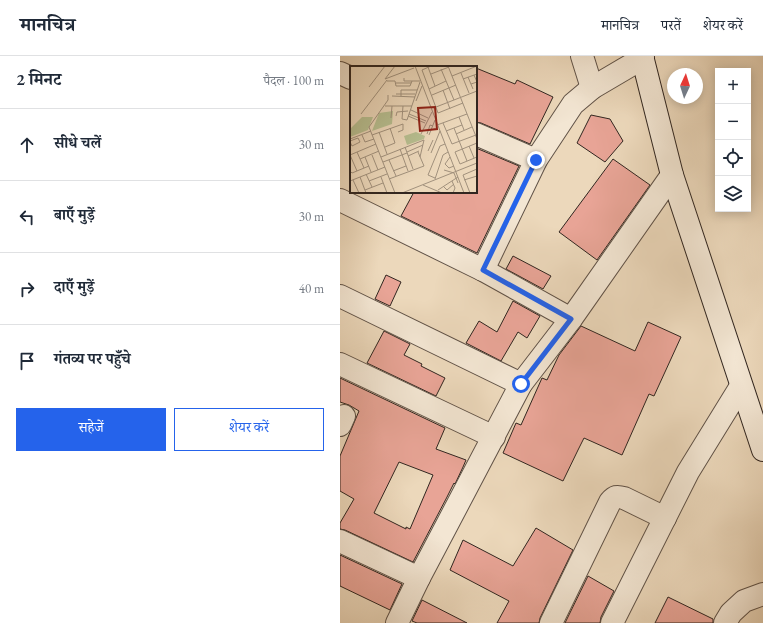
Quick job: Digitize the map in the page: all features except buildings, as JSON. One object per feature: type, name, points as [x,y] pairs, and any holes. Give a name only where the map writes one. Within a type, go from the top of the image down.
[{"type":"street","points":[[582,56],[592,88]]},
{"type":"street","points":[[483,270],[536,160],[573,104],[592,88],[643,57],[672,175],[763,450]]},
{"type":"street","points":[[340,73],[350,78]]},
{"type":"street","points":[[477,134],[536,160]]},
{"type":"street","points":[[397,623],[521,384],[571,319],[672,175]]},
{"type":"street","points":[[340,200],[483,270],[571,319]]},
{"type":"street","points":[[340,296],[521,384]]},
{"type":"street","points":[[340,364],[494,437]]},
{"type":"street","points":[[612,623],[688,472],[741,386]]},
{"type":"street","points":[[551,623],[613,498],[618,496],[624,498],[665,518]]},
{"type":"street","points":[[340,541],[419,578]]},
{"type":"street","points":[[726,623],[731,613],[744,601],[763,594]]},
{"type":"route","points":[[521,384],[571,319],[483,270],[536,160]]}]
